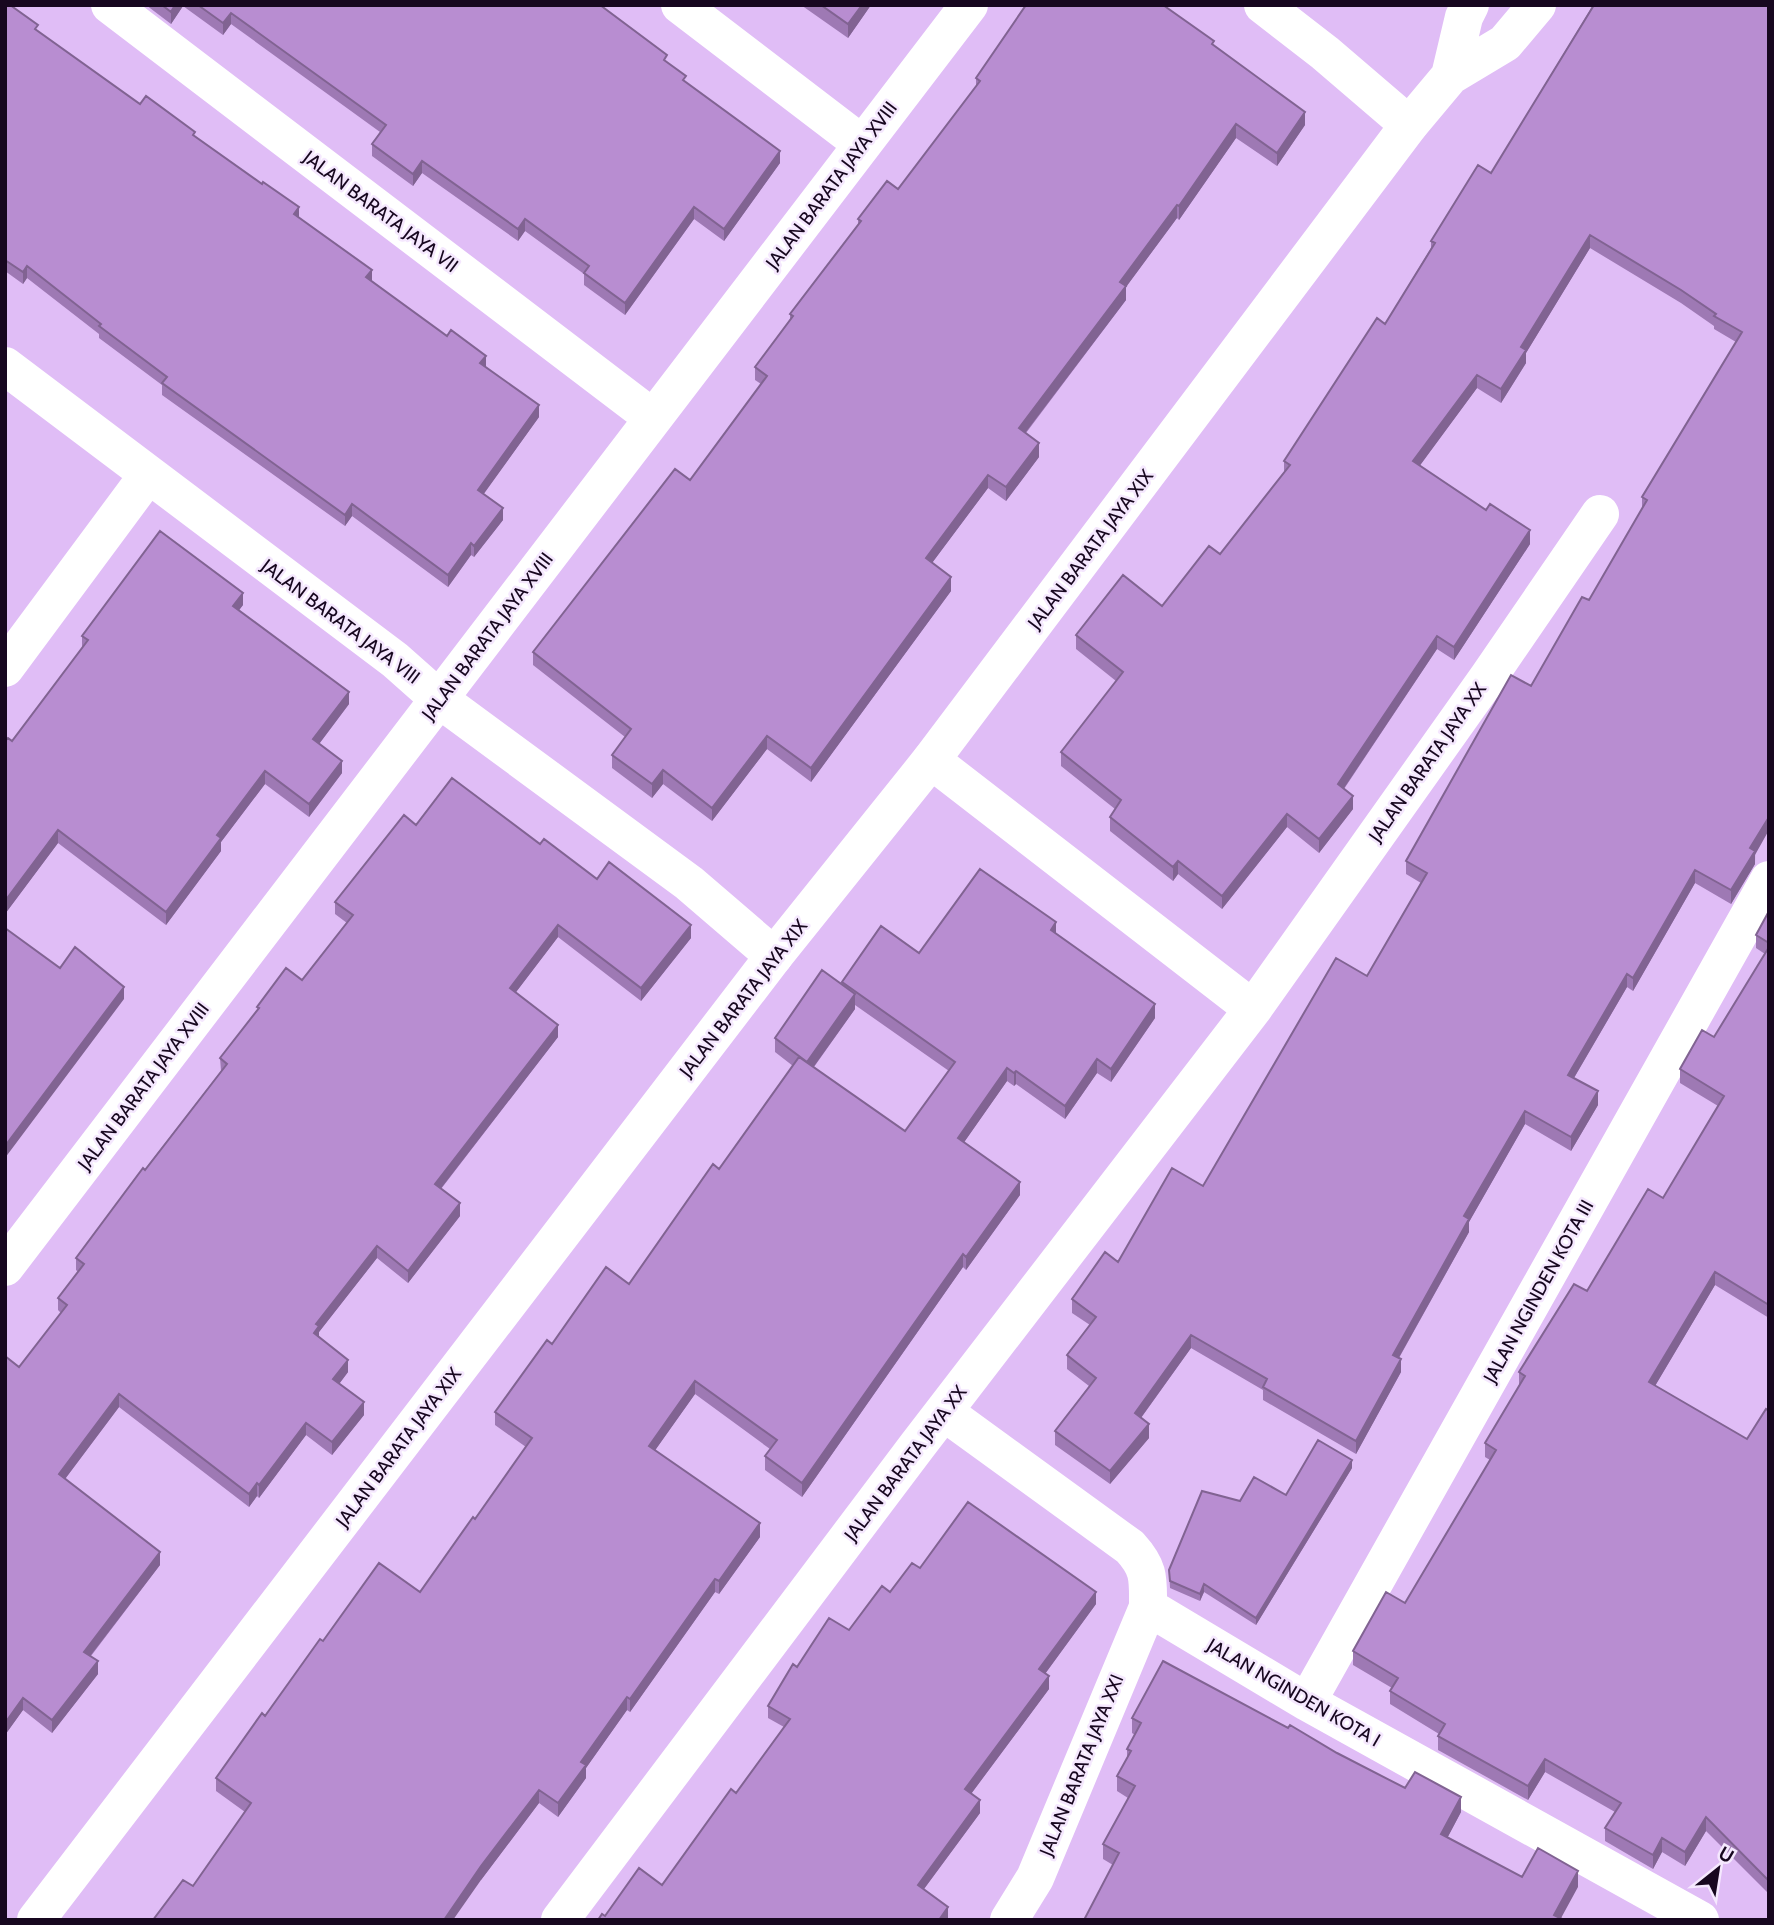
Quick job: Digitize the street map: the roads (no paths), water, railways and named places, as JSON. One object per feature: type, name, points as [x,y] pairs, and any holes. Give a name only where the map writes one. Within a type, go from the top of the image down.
[{"type":"street","name":"JALAN BARATA JAYA VII","points":[[110,5],[653,418]]},
{"type":"street","points":[[680,5],[863,144]]},
{"type":"street","name":"JALAN BARATA JAYA XVIII","points":[[5,1266],[969,5]]},
{"type":"street","points":[[1263,5],[1325,53],[1409,125]]},
{"type":"street","points":[[1450,76],[1464,17],[1470,5]]},
{"type":"street","points":[[1450,76],[1505,43],[1537,5]]},
{"type":"street","name":"JALAN BARATA JAYA XIX","points":[[36,1920],[774,956],[931,760],[1409,125],[1450,76]]},
{"type":"street","name":"JALAN BARATA JAYA VIII","points":[[5,366],[395,660],[439,698],[689,883],[774,956]]},
{"type":"street","points":[[5,668],[148,475]]},
{"type":"street","name":"JALAN BARATA JAYA XX","points":[[560,1920],[1253,1009],[1600,514]]},
{"type":"street","points":[[931,760],[1253,1009]]},
{"type":"street","name":"JALAN NGINDEN KOTA III","points":[[1307,1702],[1769,880]]},
{"type":"street","points":[[944,1412],[1130,1547],[1144,1562],[1148,1581],[1148,1607]]},
{"type":"street","name":"JALAN NGINDEN KOTA I","points":[[1148,1607],[1307,1702],[1700,1920]]},
{"type":"street","name":"JALAN BARATA JAYA XXI","points":[[1009,1920],[1035,1878],[1148,1607]]}]
